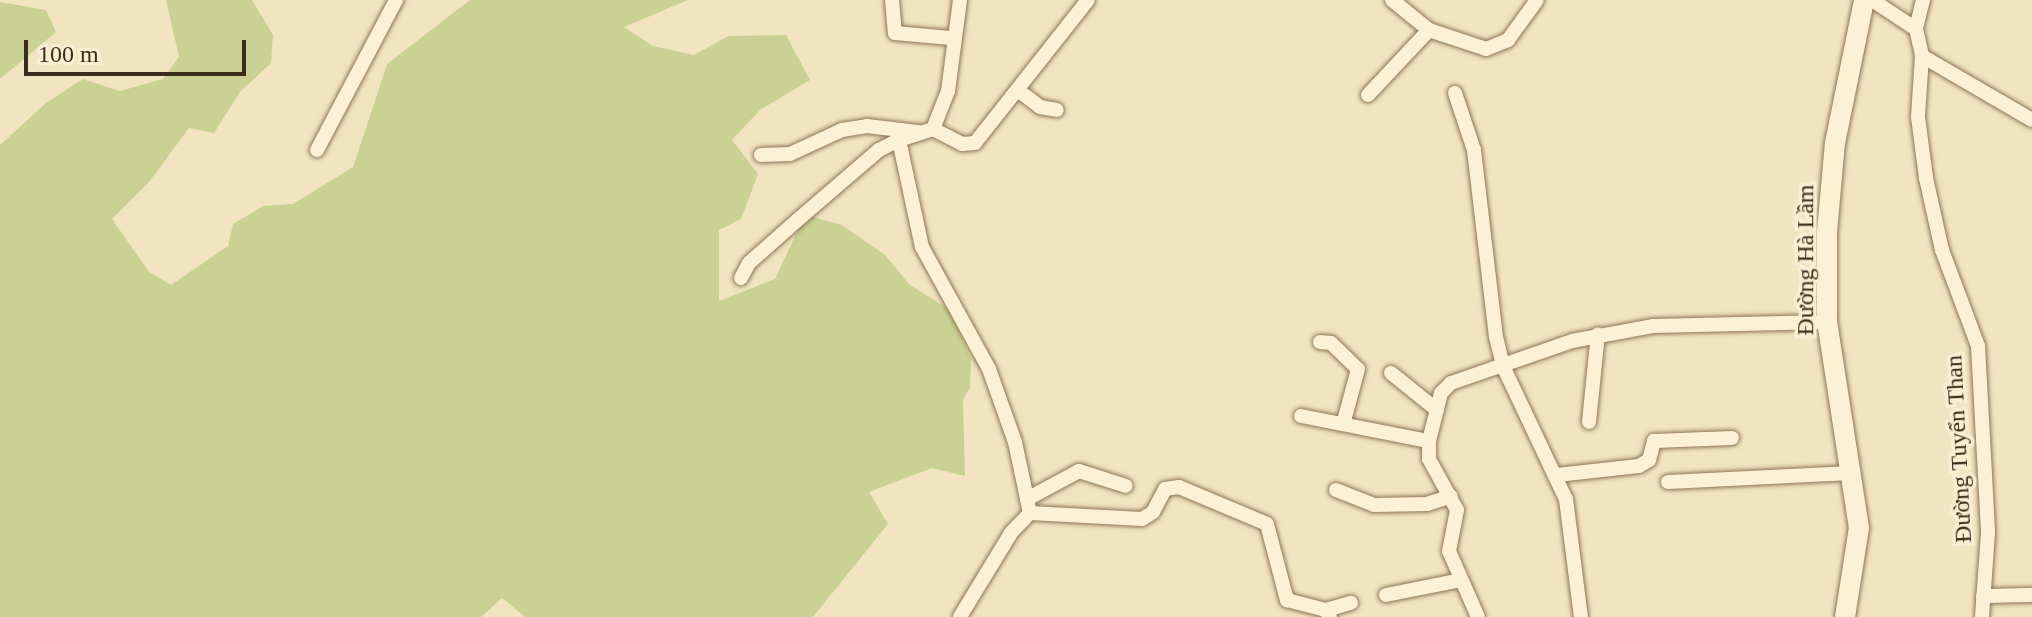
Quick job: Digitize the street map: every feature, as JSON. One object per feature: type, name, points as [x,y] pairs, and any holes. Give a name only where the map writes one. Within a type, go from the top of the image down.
[{"type":"main road","name":"Đường Hà Lầm","points":[[1845,617],[1859,528],[1827,322],[1827,232],[1835,143],[1864,0]]},
{"type":"street","points":[[317,150],[396,0]]},
{"type":"street","points":[[892,0],[895,33],[951,38]]},
{"type":"street","points":[[741,278],[749,263],[879,150],[926,131],[952,73],[951,38],[960,0]]},
{"type":"street","points":[[761,155],[790,154],[842,130],[867,126],[926,131],[962,144],[975,143],[1088,0]]},
{"type":"street","points":[[1392,0],[1429,30],[1476,48],[1496,48],[1520,28],[1537,0]]},
{"type":"street","points":[[1872,0],[1916,29]]},
{"type":"street","name":"Đường Tuyển Than","points":[[1923,0],[1916,29],[1922,56],[1918,117],[1926,178],[1942,250],[1978,346],[1988,533],[1982,617]]},
{"type":"street","points":[[1368,95],[1429,30]]},
{"type":"street","points":[[1922,56],[2030,116]]},
{"type":"street","points":[[1019,91],[1040,107],[1057,110]]},
{"type":"street","points":[[1455,93],[1474,150],[1503,366],[1557,475],[1575,550],[1581,617]]},
{"type":"street","points":[[899,140],[922,247],[989,369],[1015,442],[1028,506]]},
{"type":"street","points":[[1478,617],[1449,551],[1457,510],[1429,459],[1429,441],[1437,410],[1451,383],[1598,334],[1653,326],[1827,322]]},
{"type":"street","points":[[1589,422],[1598,334]]},
{"type":"street","points":[[1320,342],[1331,343],[1358,369],[1344,421]]},
{"type":"street","points":[[1391,373],[1437,410]]},
{"type":"street","points":[[1301,416],[1344,421],[1429,441]]},
{"type":"street","points":[[1557,475],[1639,466],[1649,460],[1654,441],[1732,438]]},
{"type":"street","points":[[960,617],[1028,506],[1079,471],[1126,486]]},
{"type":"street","points":[[1668,482],[1851,473]]},
{"type":"street","points":[[1028,506],[1142,519],[1153,512],[1165,489],[1179,487],[1267,524],[1287,600],[1328,614],[1351,603]]},
{"type":"street","points":[[1336,490],[1374,505],[1427,504],[1451,496]]},
{"type":"street","points":[[1386,595],[1461,580]]},
{"type":"street","points":[[1983,596],[2032,595]]},
{"type":"green space","points":[[166,0],[252,0],[273,35],[271,63],[240,92],[214,133],[189,128],[149,182],[112,219],[149,272],[171,285],[228,246],[233,224],[263,206],[293,204],[353,167],[387,64],[470,0],[688,0],[624,27],[653,46],[694,55],[728,36],[786,35],[810,80],[760,110],[732,140],[758,174],[741,219],[719,230],[719,301],[775,279],[805,215],[842,225],[885,255],[910,285],[950,310],[971,359],[970,388],[963,400],[965,476],[932,468],[869,492],[888,524],[813,617],[525,617],[502,598],[481,617],[0,617],[0,145],[46,103],[83,79],[120,91],[163,79],[179,57]]},
{"type":"green space","points":[[0,2],[46,10],[56,32],[0,79]]}]
